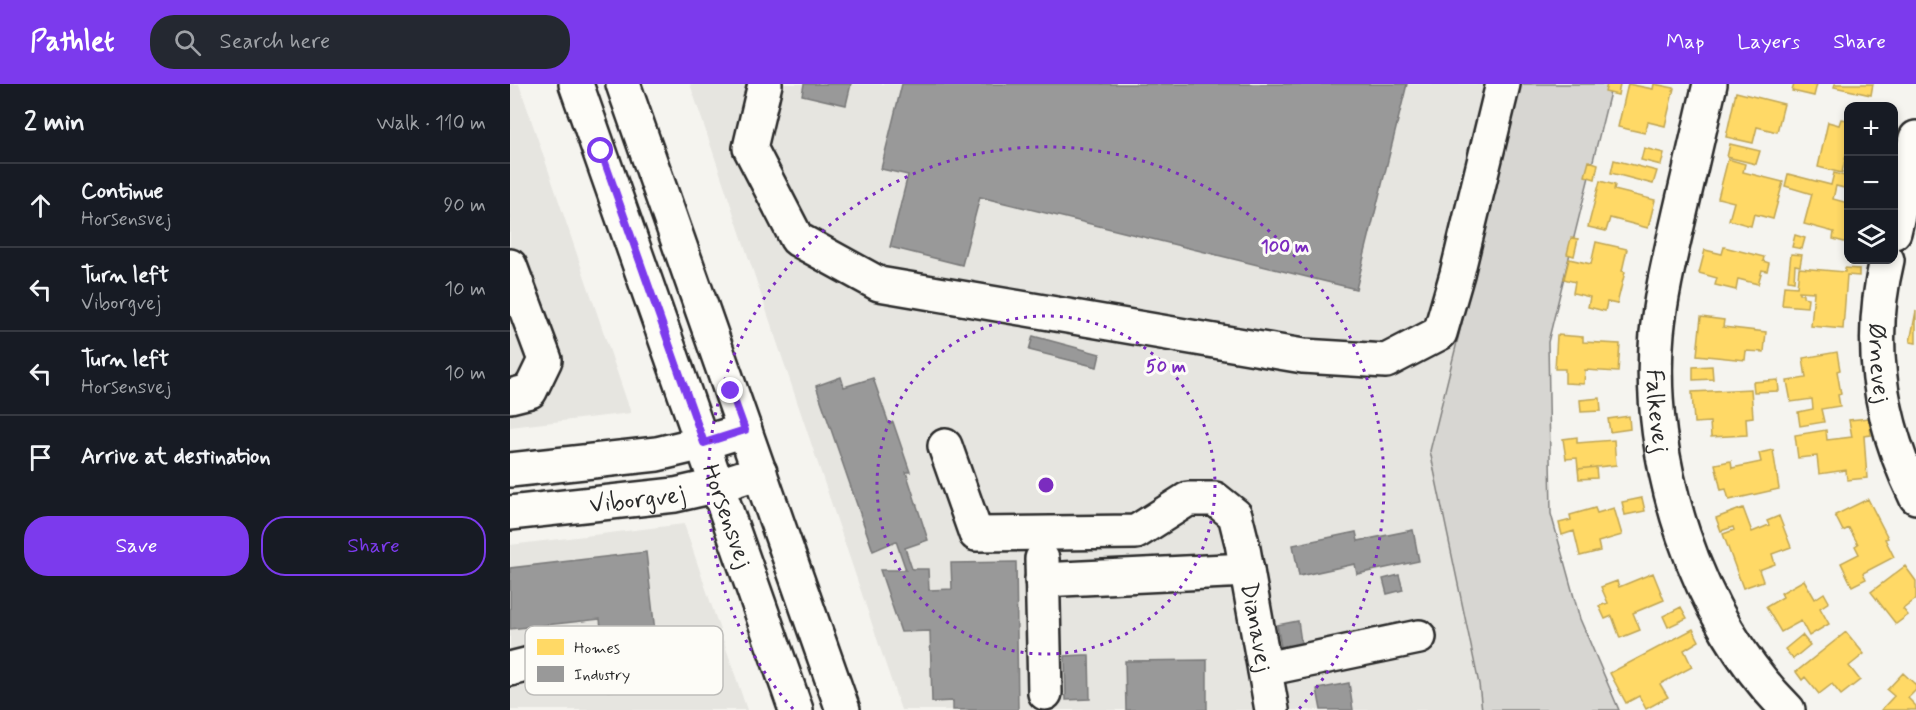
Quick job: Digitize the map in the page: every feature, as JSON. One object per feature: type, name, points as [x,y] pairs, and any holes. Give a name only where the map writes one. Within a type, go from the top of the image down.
[{"type":"street","name":"Horsensvej","points":[[576,84],[704,443],[740,478],[843,710]]},
{"type":"street","name":"Horsensvej","points":[[624,84],[745,430],[740,478],[796,710]]},
{"type":"street","points":[[765,84],[750,148],[797,239],[879,284],[1303,356],[1386,360],[1440,333],[1457,274],[1503,84]]},
{"type":"street","name":"Falkevej","points":[[1710,84],[1663,286],[1656,365],[1659,435],[1682,532],[1700,578],[1723,622],[1750,664],[1788,710]]},
{"type":"street","points":[[1898,212],[1916,138]]},
{"type":"street","name":"Ørnevej","points":[[1886,264],[1878,316],[1877,364],[1885,415],[1894,446],[1916,497]]},
{"type":"street","points":[[510,266],[545,360],[530,390],[510,396]]},
{"type":"street","name":"Viborgvej","points":[[510,470],[657,454],[745,430]]},
{"type":"street","name":"Dianavej","points":[[945,446],[976,534],[1136,532],[1188,499],[1215,499],[1235,515],[1245,556],[1272,710]]},
{"type":"street","name":"Viborgvej","points":[[510,513],[655,498],[740,478]]},
{"type":"street","points":[[740,478],[823,710]]},
{"type":"street","points":[[1041,534],[1045,693]]},
{"type":"street","points":[[1042,580],[1245,556]]},
{"type":"street","points":[[1265,669],[1419,637]]},
{"type":"street","points":[[510,669],[525,665]]},
{"type":"shaded area","points":[[510,84],[519,84],[631,413],[510,427]]},
{"type":"shaded area","points":[[690,84],[1521,84],[1430,451],[1479,684],[1482,710],[901,710]]},
{"type":"shaded area","points":[[1521,84],[1612,84],[1548,342],[1551,514],[1580,619],[1619,710],[1482,710],[1479,684],[1430,451]]},
{"type":"shaded area","points":[[684,524],[719,626],[525,626],[525,695],[723,695],[723,639],[747,710],[510,710],[510,545]]},
{"type":"building: Homes","points":[[1607,84],[1620,84],[1618,95],[1605,92]]},
{"type":"building: Homes","points":[[1628,84],[1653,89],[1654,84],[1674,88],[1665,126],[1648,122],[1645,133],[1618,127]]},
{"type":"building: Homes","points":[[1794,84],[1817,84],[1814,96],[1792,91]]},
{"type":"building: Homes","points":[[1835,84],[1873,84],[1871,95],[1834,87]]},
{"type":"building: Homes","points":[[1736,92],[1784,104],[1777,132],[1757,127],[1753,143],[1726,137]]},
{"type":"building: Homes","points":[[1841,119],[1844,119],[1842,173],[1818,167],[1828,122],[1839,125]]},
{"type":"building: Homes","points":[[1730,144],[1760,151],[1756,164],[1727,157]]},
{"type":"building: Homes","points":[[1644,148],[1664,153],[1661,165],[1641,160]]},
{"type":"building: Homes","points":[[1728,159],[1745,164],[1743,172],[1783,182],[1773,219],[1754,214],[1751,226],[1729,220],[1734,202],[1718,198]]},
{"type":"building: Homes","points":[[1614,160],[1657,171],[1653,184],[1611,173]]},
{"type":"building: Homes","points":[[1589,161],[1598,164],[1595,179],[1585,176]]},
{"type":"building: Homes","points":[[1834,173],[1844,176],[1844,188],[1836,186],[1833,199],[1844,202],[1844,242],[1833,239],[1834,232],[1804,224],[1812,194],[1785,186],[1788,174],[1831,185]]},
{"type":"building: Homes","points":[[1600,181],[1615,185],[1614,190],[1655,200],[1648,228],[1610,218],[1606,231],[1588,227]]},
{"type":"building: Homes","points":[[1795,235],[1805,238],[1802,249],[1792,247]]},
{"type":"building: Homes","points":[[1571,238],[1578,239],[1574,256],[1567,254]]},
{"type":"building: Homes","points":[[1596,242],[1627,249],[1622,271],[1625,272],[1617,304],[1607,302],[1605,311],[1588,307],[1590,297],[1573,293],[1575,282],[1564,279],[1569,259],[1591,264]]},
{"type":"building: Homes","points":[[1724,247],[1764,257],[1763,261],[1769,263],[1767,271],[1762,270],[1758,284],[1738,279],[1736,290],[1715,285],[1717,278],[1699,273],[1705,250],[1722,254]]},
{"type":"building: Homes","points":[[1791,254],[1802,255],[1800,266],[1795,265],[1794,281],[1788,280]]},
{"type":"building: Homes","points":[[1799,268],[1845,272],[1845,268],[1859,269],[1859,276],[1847,275],[1843,329],[1811,326],[1814,292],[1799,291],[1799,294],[1808,298],[1807,307],[1782,305],[1784,286],[1797,287]]},
{"type":"building: Homes","points":[[1916,311],[1916,343],[1910,342]]},
{"type":"building: Homes","points":[[1701,317],[1724,320],[1723,327],[1766,332],[1764,352],[1746,351],[1745,360],[1697,355]]},
{"type":"building: Homes","points":[[1557,335],[1583,337],[1583,342],[1620,344],[1618,372],[1585,370],[1584,384],[1565,383],[1565,369],[1555,369]]},
{"type":"building: Homes","points":[[1837,352],[1840,370],[1837,371],[1841,394],[1838,395],[1840,406],[1821,409],[1824,422],[1800,426],[1798,412],[1813,409],[1812,399],[1791,402],[1787,381],[1806,378],[1803,358]]},
{"type":"building: Homes","points":[[1712,366],[1713,379],[1693,380],[1693,367]]},
{"type":"building: Homes","points":[[1778,380],[1779,391],[1754,392],[1753,382]]},
{"type":"building: Homes","points":[[1751,389],[1753,417],[1746,418],[1747,435],[1711,437],[1710,422],[1694,423],[1692,392]]},
{"type":"building: Homes","points":[[1600,398],[1601,411],[1581,412],[1580,400]]},
{"type":"building: Homes","points":[[1629,416],[1630,429],[1610,432],[1608,419]]},
{"type":"building: Homes","points":[[1869,418],[1871,435],[1864,436],[1867,478],[1847,480],[1846,470],[1819,474],[1817,456],[1798,458],[1795,435],[1826,430],[1827,440],[1852,437],[1849,420]]},
{"type":"building: Homes","points":[[1577,437],[1577,443],[1614,440],[1616,465],[1578,469],[1577,458],[1566,459],[1563,439]]},
{"type":"building: Homes","points":[[1773,450],[1779,489],[1729,500],[1726,489],[1721,490],[1715,464],[1731,461],[1732,468],[1761,462],[1759,453]]},
{"type":"building: Homes","points":[[1596,467],[1597,478],[1579,479],[1578,469]]},
{"type":"building: Homes","points":[[1642,498],[1645,511],[1625,515],[1622,502]]},
{"type":"building: Homes","points":[[1868,499],[1888,538],[1885,539],[1894,557],[1863,573],[1866,579],[1852,586],[1841,563],[1859,554],[1855,546],[1858,544],[1849,528],[1843,531],[1835,515]]},
{"type":"building: Homes","points":[[1595,508],[1597,513],[1614,508],[1622,535],[1598,542],[1600,551],[1580,556],[1574,531],[1562,535],[1559,523],[1571,520],[1570,515]]},
{"type":"building: Homes","points":[[1743,508],[1752,532],[1769,525],[1767,521],[1779,516],[1791,547],[1772,554],[1775,564],[1759,570],[1763,581],[1743,588],[1723,534],[1734,530],[1733,527],[1721,531],[1716,518]]},
{"type":"building: Homes","points":[[1905,566],[1916,581],[1916,599],[1903,609],[1908,615],[1896,624],[1871,592]]},
{"type":"building: Homes","points":[[1653,573],[1664,600],[1633,613],[1640,630],[1620,638],[1612,616],[1605,619],[1599,606],[1608,603],[1601,587],[1617,581],[1619,587]]},
{"type":"building: Homes","points":[[1804,580],[1815,599],[1824,593],[1829,602],[1820,608],[1829,624],[1809,636],[1801,621],[1781,632],[1766,607],[1783,597],[1781,593]]},
{"type":"building: Homes","points":[[1681,607],[1687,618],[1668,627],[1663,616]]},
{"type":"building: Homes","points":[[1693,629],[1699,641],[1684,650],[1692,667],[1660,684],[1668,697],[1646,709],[1639,696],[1626,703],[1610,673]]},
{"type":"building: Homes","points":[[1846,632],[1864,654],[1849,666],[1860,680],[1841,695],[1832,684],[1819,694],[1805,677],[1802,680],[1796,672]]},
{"type":"building: Homes","points":[[1802,635],[1810,645],[1793,659],[1785,649]]},
{"type":"building: Homes","points":[[1903,673],[1916,685],[1916,690],[1908,698],[1916,706],[1916,710],[1881,710],[1894,696],[1887,690]]},
{"type":"building: Industry","points":[[804,84],[851,84],[846,105],[802,95]]},
{"type":"building: Industry","points":[[902,84],[1407,84],[1356,289],[980,197],[962,265],[890,247],[908,175],[881,169]]},
{"type":"building: Industry","points":[[1033,336],[1100,354],[1097,367],[1029,350]]},
{"type":"building: Industry","points":[[841,377],[844,387],[873,378],[889,424],[893,422],[910,472],[906,472],[928,540],[905,548],[912,569],[928,569],[929,590],[952,589],[951,563],[1016,562],[1018,710],[953,710],[953,701],[932,702],[930,631],[901,632],[880,570],[906,570],[896,541],[873,551],[816,386]]},
{"type":"building: Industry","points":[[1413,530],[1419,561],[1357,574],[1355,564],[1299,576],[1293,545],[1356,532],[1358,541]]},
{"type":"building: Industry","points":[[646,552],[654,626],[601,626],[600,619],[510,629],[510,568]]},
{"type":"building: Industry","points":[[1399,575],[1403,590],[1387,594],[1383,579]]},
{"type":"building: Industry","points":[[1298,621],[1302,649],[1282,652],[1277,625]]},
{"type":"building: Industry","points":[[1089,655],[1090,699],[1066,700],[1065,656]]},
{"type":"building: Industry","points":[[1207,660],[1207,710],[1126,710],[1125,661]]},
{"type":"building: Industry","points":[[1349,683],[1353,710],[1321,710],[1317,689]]},
{"type":"route","points":[[601,151],[704,443],[745,430],[731,391]]}]
